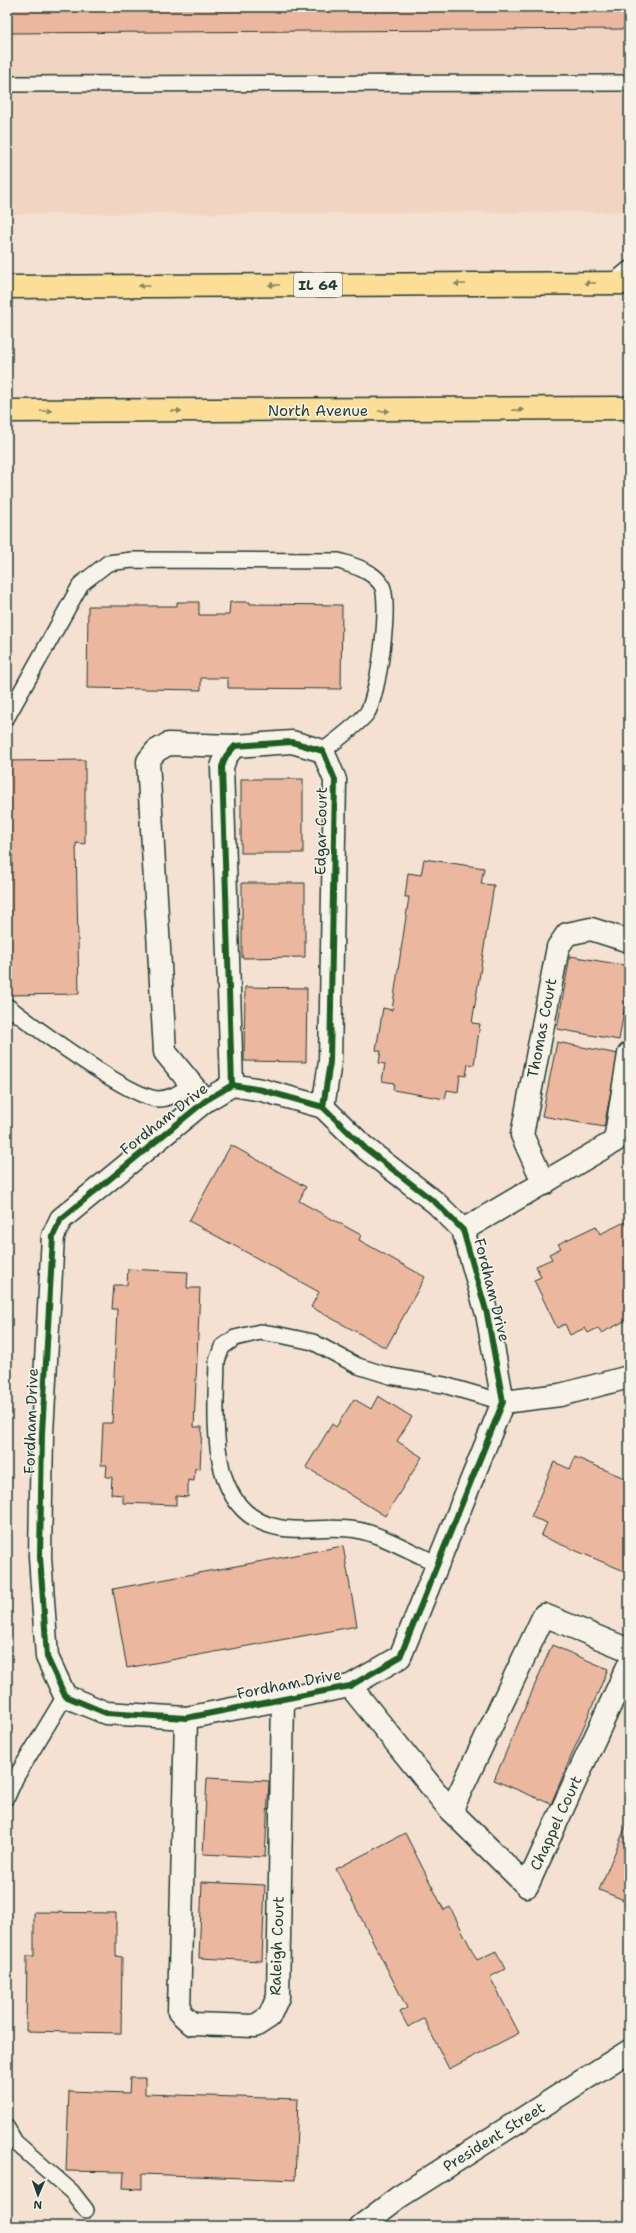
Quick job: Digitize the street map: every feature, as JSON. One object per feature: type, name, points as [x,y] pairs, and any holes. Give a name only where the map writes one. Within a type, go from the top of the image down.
[{"type":"main road","name":"IL 64","points":[[7,287],[620,283]]},
{"type":"main road","name":"North Avenue","points":[[7,411],[629,408]]},
{"type":"street","points":[[198,1093],[165,1052],[148,761],[156,751],[168,744],[235,746],[292,742],[323,751]]},
{"type":"street","points":[[232,1085],[222,767],[226,756],[235,746]]},
{"type":"street","name":"Edgar Court","points":[[323,751],[335,780],[330,1062],[323,1107]]},
{"type":"street","name":"Thomas Court","points":[[544,1184],[522,1135],[558,947],[567,934],[592,929],[629,941]]},
{"type":"street","points":[[463,1230],[544,1184],[615,1141],[629,1054]]},
{"type":"street","name":"Fordham Drive","points":[[232,1085],[262,1090],[323,1107],[365,1148],[436,1202],[463,1230],[487,1314],[502,1402],[400,1657],[350,1686],[282,1698],[186,1718],[106,1713],[65,1696],[47,1656],[40,1557],[42,1433],[53,1236],[61,1219],[198,1093],[232,1085]]},
{"type":"street","points":[[502,1402],[560,1395],[629,1377]]},
{"type":"street","points":[[451,1811],[544,1615],[629,1650]]},
{"type":"street","name":"Chappel Court","points":[[350,1686],[451,1811],[527,1886],[629,1664]]},
{"type":"street","name":"Raleigh Court","points":[[186,1718],[180,2012],[192,2024],[255,2026],[269,2017],[278,1997],[282,1698]]},
{"type":"street","name":"President Street","points":[[361,2226],[399,2197],[629,2051]]},
{"type":"lane","points":[[7,84],[629,83]]},
{"type":"lane","points":[[620,283],[629,269]]},
{"type":"lane","points":[[7,718],[81,584],[108,563],[132,560],[339,561],[364,569],[382,584],[385,604],[384,638],[375,695],[367,713],[323,751]]},
{"type":"lane","points":[[7,1006],[81,1058],[132,1090],[157,1099],[198,1093]]},
{"type":"lane","points":[[438,1564],[358,1530],[334,1527],[280,1528],[261,1521],[240,1507],[224,1480],[218,1451],[217,1361],[222,1347],[235,1338],[260,1332],[280,1334],[313,1342],[358,1366],[390,1376],[444,1385],[502,1402]]},
{"type":"lane","points":[[7,1797],[16,1777],[65,1696]]},
{"type":"lane","points":[[7,2128],[15,2142],[72,2192],[86,2210]]},
{"type":"shaded area","points":[[7,7],[629,7],[629,212],[7,214]]},
{"type":"building","points":[[7,7],[629,7],[629,29],[7,33]]},
{"type":"building","points":[[177,602],[199,602],[199,615],[229,615],[230,602],[250,602],[250,604],[342,605],[341,689],[228,688],[228,678],[201,678],[201,690],[87,688],[88,606],[177,606]]},
{"type":"building","points":[[85,760],[85,844],[76,843],[79,994],[7,995],[7,761]]},
{"type":"building","points":[[241,779],[303,779],[303,853],[241,853]]},
{"type":"building","points":[[424,859],[484,868],[481,884],[494,885],[472,1023],[480,1024],[474,1065],[468,1064],[466,1076],[460,1075],[458,1092],[447,1090],[445,1099],[393,1090],[394,1083],[382,1081],[385,1064],[379,1063],[381,1051],[376,1050],[383,1008],[392,1010],[409,897],[405,897],[408,873],[421,875]]},
{"type":"building","points":[[242,883],[305,883],[305,957],[242,958]]},
{"type":"building","points":[[570,956],[629,966],[629,981],[619,1040],[557,1029]]},
{"type":"building","points":[[245,987],[307,988],[306,1062],[244,1061]]},
{"type":"building","points":[[557,1042],[618,1054],[604,1127],[542,1116]]},
{"type":"building","points":[[231,1145],[306,1187],[299,1201],[361,1235],[359,1240],[425,1277],[386,1348],[311,1307],[319,1292],[189,1221]]},
{"type":"building","points":[[629,1220],[629,1319],[601,1333],[598,1328],[588,1333],[585,1328],[570,1335],[565,1324],[557,1328],[534,1280],[541,1277],[536,1266],[552,1259],[549,1254],[561,1248],[558,1244],[596,1226],[600,1234]]},
{"type":"building","points":[[128,1269],[188,1272],[187,1288],[200,1288],[194,1427],[202,1427],[200,1469],[195,1468],[194,1481],[188,1480],[188,1497],[176,1496],[176,1505],[123,1503],[123,1495],[111,1494],[112,1477],[106,1477],[107,1465],[101,1465],[103,1423],[112,1423],[117,1309],[112,1309],[114,1285],[127,1285]]},
{"type":"building","points":[[378,1396],[412,1417],[397,1441],[422,1457],[385,1516],[306,1467],[332,1424],[336,1427],[354,1399],[371,1409]]},
{"type":"building","points":[[575,1457],[629,1480],[629,1573],[541,1536],[547,1523],[531,1517],[554,1462],[570,1469]]},
{"type":"building","points":[[343,1546],[357,1626],[127,1668],[113,1589]]},
{"type":"building","points":[[552,1645],[608,1669],[551,1804],[494,1780]]},
{"type":"building","points":[[207,1778],[269,1781],[265,1857],[203,1854]]},
{"type":"building","points":[[629,1819],[629,1902],[599,1890]]},
{"type":"building","points":[[405,1833],[444,1910],[450,1907],[477,1960],[496,1951],[505,1969],[490,1977],[519,2033],[449,2069],[424,2019],[408,2027],[400,2012],[407,2008],[336,1869]]},
{"type":"building","points":[[202,1882],[265,1885],[262,1961],[199,1958]]},
{"type":"building","points":[[34,1912],[116,1913],[116,1956],[122,1957],[121,2033],[26,2031],[27,1956],[34,1956]]},
{"type":"building","points":[[130,2078],[145,2078],[145,2094],[298,2099],[295,2180],[142,2174],[142,2189],[123,2188],[124,2172],[66,2171],[69,2091],[129,2093]]},
{"type":"cycle path","points":[[232,1085],[222,767],[226,756],[235,746],[292,742],[323,751],[335,780],[330,1062],[323,1107]]},
{"type":"cycle path","points":[[232,1085],[262,1090],[323,1107],[365,1148],[436,1203],[463,1230],[487,1314],[503,1402],[400,1657],[350,1686],[186,1718],[106,1713],[65,1696],[47,1657],[40,1557],[42,1433],[53,1236],[61,1219],[205,1101],[232,1085]]}]
